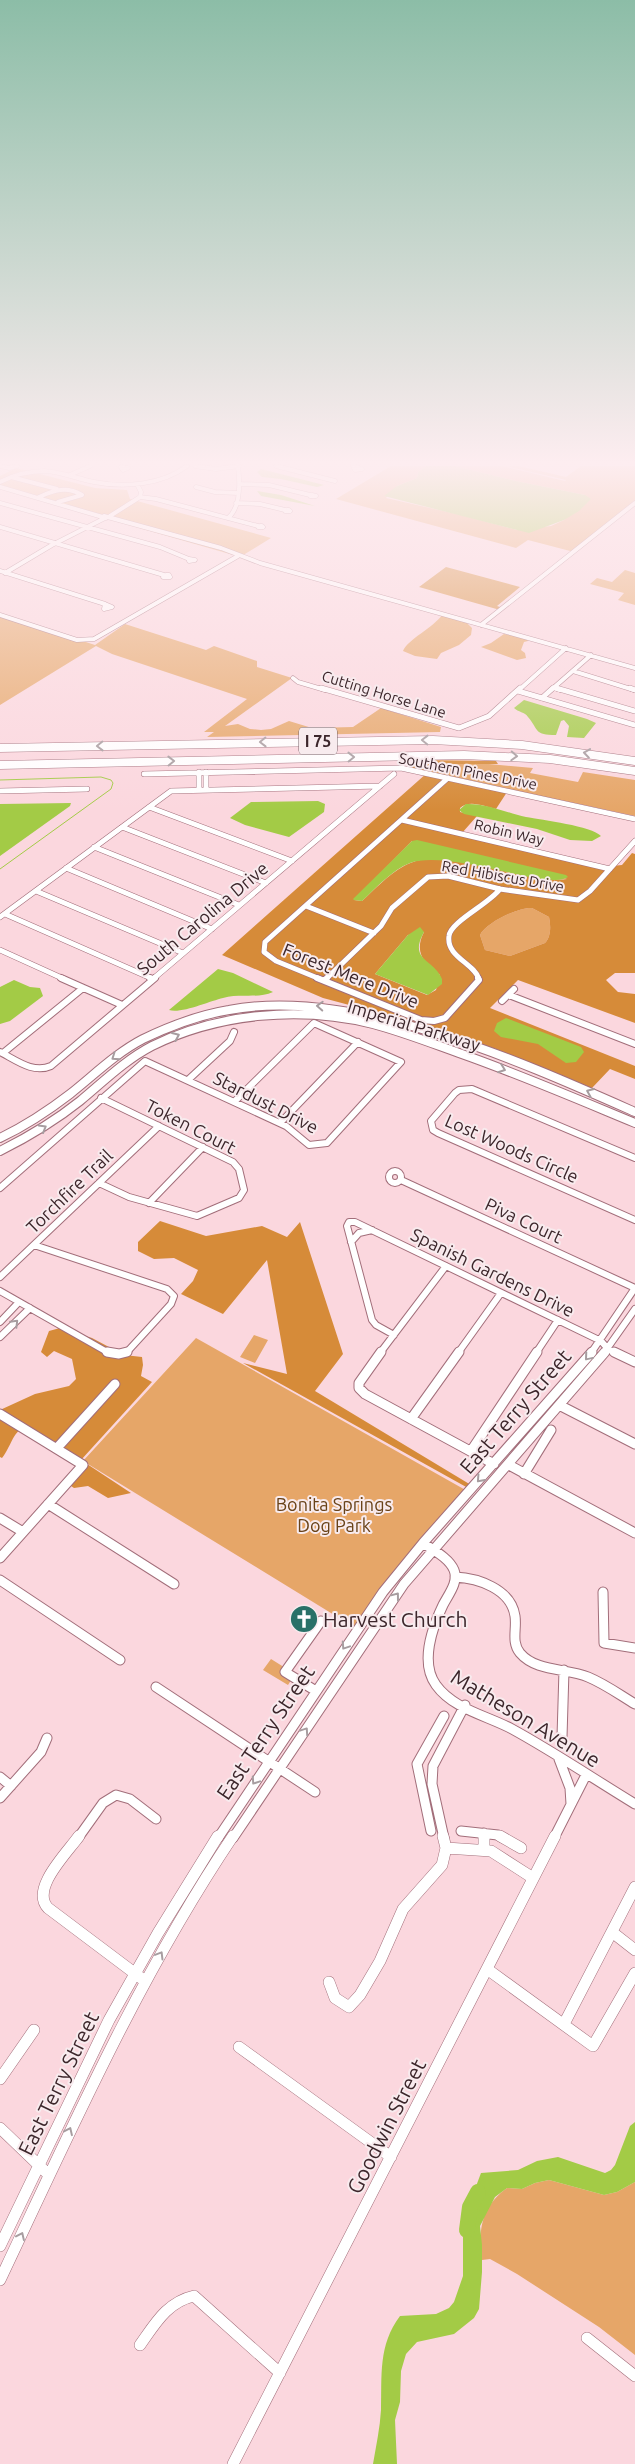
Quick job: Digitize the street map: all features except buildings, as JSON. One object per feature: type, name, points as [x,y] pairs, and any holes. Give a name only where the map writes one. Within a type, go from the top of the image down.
[{"type":"highway","name":"I 75","points":[[0,748],[433,740],[543,747],[635,761]]},
{"type":"highway","name":"I 75","points":[[0,765],[464,755],[550,759],[635,771]]},
{"type":"main road","name":"Imperial Parkway","points":[[0,1138],[28,1124],[60,1102],[114,1058],[142,1040],[173,1026],[207,1015],[249,1007],[290,1005],[330,1007],[364,1012],[414,1026],[547,1074],[635,1112]]},
{"type":"main road","name":"Imperial Parkway","points":[[0,1151],[51,1123],[150,1047],[184,1032],[218,1022],[286,1013],[329,1016],[360,1021],[510,1072],[635,1123]]},
{"type":"street","points":[[31,581],[105,604]]},
{"type":"street","points":[[0,615],[68,637],[90,640],[194,581]]},
{"type":"street","points":[[326,581],[635,668]]},
{"type":"street","points":[[481,625],[537,581]]},
{"type":"street","name":"Cutting Horse Lane","points":[[293,678],[298,682],[459,728],[487,717],[566,648]]},
{"type":"street","points":[[542,698],[591,655]]},
{"type":"street","points":[[573,671],[635,690]]},
{"type":"street","points":[[554,688],[635,712]]},
{"type":"street","points":[[518,691],[635,725]]},
{"type":"street","name":"Southern Pines Drive","points":[[144,774],[396,768],[635,819]]},
{"type":"street","points":[[199,772],[199,790]]},
{"type":"street","points":[[206,772],[206,790]]},
{"type":"street","name":"Southern Pines Drive","points":[[380,786],[394,774]]},
{"type":"street","name":"Forest Mere Drive","points":[[448,778],[266,942],[263,949],[270,958],[422,1020],[434,1021],[445,1018],[479,980],[478,973],[463,963],[450,945],[448,939],[450,930],[456,923],[493,898],[500,889]]},
{"type":"street","points":[[2,915],[171,791],[380,786]]},
{"type":"street","name":"South Carolina Drive","points":[[2,1052],[34,1069],[42,1070],[51,1066],[380,786]]},
{"type":"street","points":[[0,791],[87,789]]},
{"type":"street","points":[[149,807],[292,861]]},
{"type":"street","name":"Robin Way","points":[[402,820],[610,869]]},
{"type":"street","points":[[122,826],[266,883]]},
{"type":"street","name":"Red Hibiscus Drive","points":[[325,980],[374,933],[392,908],[428,877],[448,876],[500,889],[578,900],[584,897],[635,841]]},
{"type":"street","points":[[94,847],[239,905]]},
{"type":"street","points":[[66,868],[212,929]]},
{"type":"street","points":[[36,890],[183,953]]},
{"type":"street","points":[[306,906],[374,933]]},
{"type":"street","points":[[2,915],[153,979]]},
{"type":"street","points":[[0,950],[122,1006]]},
{"type":"street","points":[[0,960],[8,954]]},
{"type":"street","points":[[2,1052],[83,988]]},
{"type":"street","points":[[502,1001],[514,989]]},
{"type":"street","points":[[509,995],[635,1044]]},
{"type":"street","points":[[234,1102],[314,1023],[358,1042],[280,1123]]},
{"type":"street","points":[[188,1080],[230,1041],[234,1032]]},
{"type":"street","name":"Stardust Drive","points":[[101,1098],[145,1061],[280,1123],[309,1145],[327,1143],[400,1066],[401,1062],[358,1042]]},
{"type":"street","name":"Lost Woods Circle","points":[[635,1158],[472,1090],[459,1090],[455,1093],[431,1121],[431,1126],[438,1133],[635,1220]]},
{"type":"street","points":[[0,1188],[101,1098]]},
{"type":"street","name":"Token Court","points":[[99,1183],[121,1194],[197,1216],[239,1198],[244,1190],[236,1165],[101,1098]]},
{"type":"street","name":"Torchfire Trail","points":[[0,1277],[159,1126]]},
{"type":"street","points":[[148,1203],[203,1147]]},
{"type":"street","name":"Piva Court","points":[[401,1180],[635,1288]]},
{"type":"street","name":"Spanish Gardens Drive","points":[[394,1335],[376,1325],[372,1320],[347,1226],[349,1222],[355,1222],[372,1230],[601,1341]]},
{"type":"street","points":[[351,1242],[359,1233],[372,1230]]},
{"type":"street","points":[[0,1291],[107,1352],[119,1354],[127,1352],[172,1304],[174,1296],[167,1289],[34,1245]]},
{"type":"street","points":[[446,1266],[359,1382],[359,1388],[365,1394],[494,1464]]},
{"type":"street","name":"East Terry Street","points":[[0,2246],[88,2061],[135,1974],[193,1876],[269,1761],[383,1592],[423,1543],[601,1341],[635,1288]]},
{"type":"street","points":[[411,1419],[501,1293]]},
{"type":"street","points":[[0,1322],[19,1302]]},
{"type":"street","points":[[0,1338],[30,1308]]},
{"type":"street","points":[[0,2280],[92,2083],[145,1981],[216,1862],[386,1608],[608,1349],[635,1309]]},
{"type":"street","points":[[471,1451],[558,1320]]},
{"type":"street","points":[[601,1341],[608,1349],[635,1362]]},
{"type":"street","points":[[56,1448],[115,1384]]},
{"type":"street","points":[[560,1406],[635,1444]]},
{"type":"street","points":[[0,1414],[83,1464],[0,1558]]},
{"type":"street","points":[[524,1474],[551,1430]]},
{"type":"street","points":[[509,1465],[635,1533]]},
{"type":"street","points":[[48,1504],[174,1584]]},
{"type":"street","points":[[0,1518],[22,1532]]},
{"type":"street","points":[[423,1543],[434,1550],[454,1570],[455,1577],[473,1578],[508,1598],[514,1608],[516,1645],[520,1654],[534,1664],[583,1676],[635,1704]]},
{"type":"street","name":"Matheson Avenue","points":[[455,1577],[434,1627],[429,1664],[437,1687],[444,1694],[510,1728],[635,1804]]},
{"type":"street","points":[[0,1580],[120,1660]]},
{"type":"street","points":[[603,1592],[604,1643],[635,1648]]},
{"type":"street","points":[[316,1691],[285,1672],[321,1621]]},
{"type":"street","points":[[562,1737],[564,1670]]},
{"type":"street","points":[[156,1687],[315,1792]]},
{"type":"street","points":[[330,1982],[330,1990],[339,2003],[350,2007],[360,1995],[380,1961],[398,1916],[437,1872],[445,1856],[446,1848],[431,1775],[438,1753],[465,1706]]},
{"type":"street","points":[[431,1831],[417,1773],[417,1764],[443,1719],[452,1729]]},
{"type":"street","points":[[0,1798],[41,1752],[47,1738]]},
{"type":"street","points":[[427,1746],[438,1753]]},
{"type":"street","points":[[558,1758],[570,1788],[571,1804]]},
{"type":"street","name":"Goodwin Street","points":[[234,2464],[586,1775]]},
{"type":"street","points":[[0,1777],[11,1786]]},
{"type":"street","points":[[145,1981],[45,1905],[41,1895],[46,1881],[103,1803],[110,1797],[118,1794],[126,1797],[156,1818]]},
{"type":"street","points":[[461,1831],[484,1833],[506,1838],[521,1848]]},
{"type":"street","points":[[484,1833],[484,1849]]},
{"type":"street","points":[[446,1848],[484,1849],[499,1856],[533,1878]]},
{"type":"street","points":[[564,2024],[635,1887]]},
{"type":"street","points":[[612,1932],[635,1950]]},
{"type":"street","points":[[487,1969],[593,2046],[635,1972]]},
{"type":"street","points":[[0,2079],[34,2030]]},
{"type":"street","points":[[239,2046],[391,2156]]},
{"type":"street","points":[[0,2128],[49,2175]]},
{"type":"street","points":[[140,2345],[174,2303],[183,2297],[194,2296],[280,2373]]},
{"type":"street","points":[[587,2338],[635,2376]]},
{"type":"green space","points":[[594,581],[635,581],[635,605],[618,600],[624,593],[590,584]]},
{"type":"green space","points":[[0,614],[95,645],[125,624],[206,650],[214,646],[257,661],[257,667],[292,678],[225,726],[238,724],[250,729],[261,730],[271,729],[289,721],[312,728],[353,727],[381,708],[441,727],[440,732],[207,737],[214,732],[204,732],[247,699],[112,654],[96,646],[0,705]]},
{"type":"green space","points":[[442,615],[466,622],[472,628],[471,635],[459,645],[441,653],[437,659],[415,656],[403,651],[410,642]]},
{"type":"green space","points":[[504,634],[526,638],[528,641],[524,642],[521,650],[525,653],[526,658],[517,660],[481,647]]},
{"type":"green space","points":[[431,764],[489,764],[533,768],[530,773],[578,782],[583,772],[635,780],[635,816],[426,771]]},
{"type":"green space","points":[[532,908],[549,917],[550,931],[545,943],[510,956],[485,950],[480,935],[483,930],[511,913]]},
{"type":"green space","points":[[254,1335],[268,1340],[255,1363],[240,1357]]},
{"type":"green space","name":"Bonita Springs Dog Park","points":[[196,1338],[469,1492],[357,1629],[83,1461]]},
{"type":"green space","points":[[271,1659],[295,1674],[288,1685],[263,1670]]},
{"type":"green space","points":[[549,2180],[604,2195],[617,2192],[635,2182],[635,2355],[599,2327],[517,2274],[490,2259],[482,2260],[481,2229],[483,2220],[498,2195],[507,2188],[522,2189],[535,2183]]},
{"type":"shaded area","points":[[427,581],[498,581],[520,587],[497,606],[503,608],[500,610],[419,587]]},
{"type":"shaded area","points":[[524,700],[596,723],[584,738],[567,737],[569,726],[564,720],[561,721],[556,735],[540,733],[527,715],[514,708]]},
{"type":"shaded area","points":[[418,760],[496,761],[498,764],[430,764],[424,771],[509,789],[496,809],[473,804],[464,805],[460,808],[460,812],[477,816],[462,833],[602,867],[622,865],[632,853],[635,854],[635,973],[615,973],[606,980],[618,992],[635,994],[635,1023],[518,980],[490,1008],[635,1066],[635,1079],[610,1069],[592,1088],[496,1049],[413,1022],[323,998],[222,955],[427,773],[408,767]],"holes":[[[412,841],[567,879],[556,880],[464,861],[433,858],[418,860],[404,866],[387,878],[362,901],[354,900]],[[526,908],[532,908],[549,917],[550,931],[545,943],[510,956],[485,950],[480,935],[483,930],[495,921]],[[424,932],[420,951],[425,962],[440,975],[436,990],[427,995],[375,974],[408,935]]]},
{"type":"shaded area","points":[[318,801],[325,804],[324,812],[289,837],[245,825],[230,818],[251,802]]},
{"type":"shaded area","points":[[71,803],[70,806],[0,856],[0,804]]},
{"type":"shaded area","points":[[466,804],[481,805],[526,817],[578,826],[596,832],[601,836],[592,841],[570,840],[537,829],[464,814],[459,810]]},
{"type":"shaded area","points":[[417,840],[568,877],[557,880],[541,879],[449,861],[427,860],[403,866],[384,880],[362,901],[353,899],[412,841]]},
{"type":"shaded area","points":[[420,927],[424,932],[419,949],[421,954],[434,967],[442,979],[442,984],[428,995],[375,974],[408,935]]},
{"type":"shaded area","points":[[218,969],[233,973],[273,992],[261,995],[229,997],[188,1009],[169,1010]]},
{"type":"shaded area","points":[[14,980],[30,987],[40,988],[43,996],[10,1021],[0,1024],[0,987]]},
{"type":"shaded area","points":[[506,1018],[581,1047],[584,1052],[576,1062],[566,1063],[538,1044],[501,1037],[494,1031],[497,1023]]},
{"type":"shaded area","points":[[160,1221],[206,1236],[262,1226],[287,1237],[300,1222],[343,1354],[315,1391],[471,1485],[468,1488],[243,1363],[287,1374],[267,1260],[223,1314],[181,1294],[193,1281],[198,1270],[174,1258],[154,1259],[138,1251],[138,1242]]},
{"type":"shaded area","points":[[60,1328],[92,1338],[124,1355],[142,1357],[141,1376],[152,1382],[81,1460],[131,1493],[108,1498],[88,1486],[74,1488],[68,1484],[78,1467],[25,1426],[17,1432],[2,1458],[0,1457],[0,1410],[35,1394],[69,1386],[76,1379],[72,1359],[54,1351],[47,1357],[41,1352],[49,1331]]},
{"type":"shaded area","points":[[635,2122],[635,2182],[617,2192],[604,2195],[549,2180],[535,2183],[522,2189],[507,2188],[495,2197],[480,2226],[482,2272],[479,2309],[474,2318],[454,2334],[417,2342],[406,2354],[401,2371],[400,2402],[395,2420],[397,2464],[373,2464],[380,2417],[383,2361],[388,2338],[400,2316],[436,2314],[449,2308],[454,2302],[463,2276],[463,2228],[470,2212],[481,2173],[518,2170],[537,2161],[558,2157],[605,2173],[615,2165],[630,2126]]},
{"type":"waterway","points":[[0,780],[101,777],[111,780],[113,783],[111,789],[0,869]]},
{"type":"waterway","points":[[467,2230],[470,2207],[478,2192]]},
{"type":"place","name":"Harvest Church","points":[[304,1619]]}]
